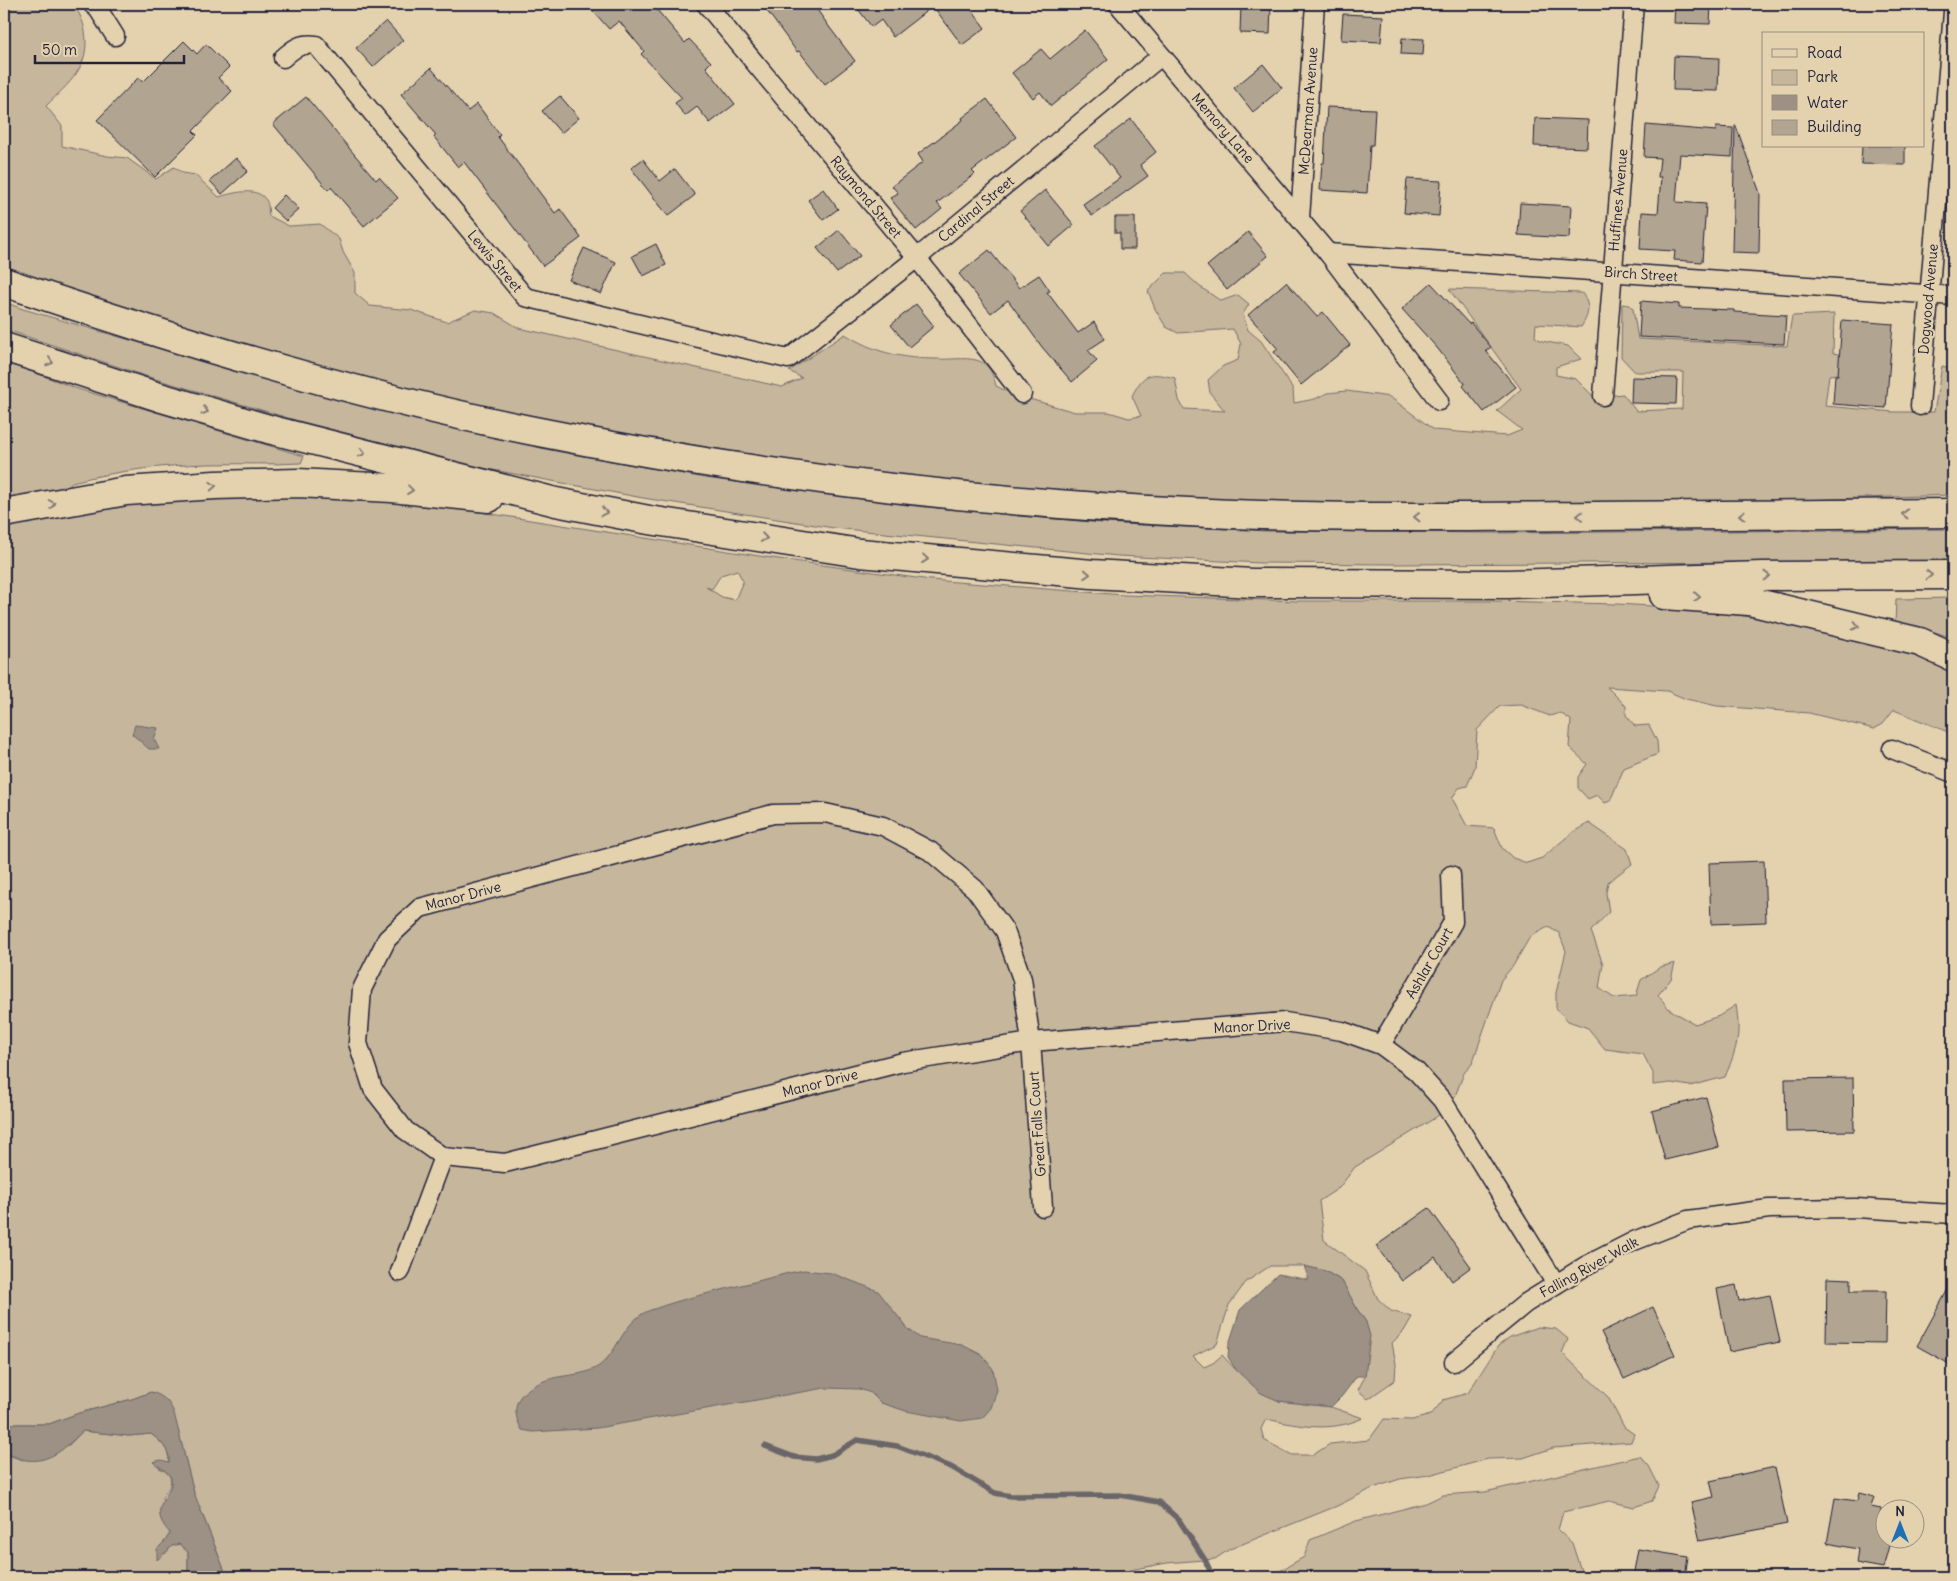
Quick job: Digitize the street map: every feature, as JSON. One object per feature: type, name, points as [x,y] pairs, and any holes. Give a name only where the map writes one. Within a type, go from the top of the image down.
[{"type":"highway","points":[[4,282],[116,320],[273,368],[394,399],[527,430],[795,476],[917,490],[1186,512],[1321,517],[1953,513]]},
{"type":"highway","points":[[4,347],[158,398],[272,430],[556,502],[649,520],[860,553],[1008,568],[1252,583],[1508,584],[1762,576],[1953,575]]},
{"type":"highway","points":[[4,513],[126,491],[215,485],[298,483],[392,488],[467,497],[556,502]]},
{"type":"highway","points":[[1508,584],[1750,601],[1920,642],[1953,657]]},
{"type":"street","points":[[92,4],[98,9],[115,36]]},
{"type":"street","name":"Raymond Street","points":[[706,4],[917,258],[1022,394]]},
{"type":"street","name":"Memory Lane","points":[[1118,4],[1300,218],[1439,401]]},
{"type":"street","name":"McDearman Avenue","points":[[1300,218],[1316,4]]},
{"type":"street","name":"Huffines Avenue","points":[[1603,396],[1634,4]]},
{"type":"street","name":"Dogwood Avenue","points":[[1920,406],[1953,12]]},
{"type":"street","name":"Lewis Street","points":[[284,58],[294,48],[305,44],[316,45],[525,297],[788,359]]},
{"type":"street","name":"Cardinal Street","points":[[788,359],[917,258],[1161,56]]},
{"type":"street","name":"Birch Street","points":[[1328,253],[1953,296]]},
{"type":"street","points":[[1892,749],[1953,773]]},
{"type":"street","name":"Manor Drive","points":[[1030,1042],[1022,980],[1005,931],[975,889],[930,851],[883,826],[825,813],[774,814],[420,908],[387,939],[362,989],[358,1043],[372,1089],[405,1130],[443,1158],[505,1163],[903,1062],[1030,1042],[1285,1022],[1342,1031],[1382,1045],[1416,1071],[1442,1100],[1556,1284]]},
{"type":"street","name":"Ashlar Court","points":[[1382,1045],[1453,922],[1451,875]]},
{"type":"street","name":"Great Falls Court","points":[[1030,1042],[1042,1207]]},
{"type":"street","points":[[400,1272],[443,1158]]},
{"type":"street","name":"Falling River Walk","points":[[1454,1362],[1526,1302],[1587,1265],[1634,1241],[1688,1220],[1769,1209],[1856,1208],[1953,1214]]},
{"type":"green space","points":[[4,4],[71,4],[82,20],[85,31],[85,55],[70,82],[46,106],[62,126],[62,146],[107,156],[127,158],[156,179],[174,167],[183,173],[195,175],[219,197],[244,192],[257,193],[267,202],[269,216],[289,226],[320,224],[339,239],[343,252],[355,273],[355,293],[370,306],[411,310],[447,322],[475,310],[494,313],[519,328],[782,387],[802,378],[789,371],[845,334],[866,346],[900,356],[980,361],[990,370],[996,386],[1012,394],[1075,412],[1109,412],[1129,418],[1141,416],[1132,396],[1144,378],[1154,375],[1175,378],[1179,400],[1184,409],[1225,411],[1210,393],[1208,380],[1223,366],[1238,360],[1241,344],[1233,329],[1178,333],[1166,327],[1155,309],[1148,291],[1166,273],[1185,273],[1199,286],[1221,301],[1238,295],[1249,304],[1243,314],[1248,330],[1261,341],[1293,389],[1294,403],[1315,399],[1327,393],[1347,391],[1390,397],[1434,430],[1507,436],[1522,430],[1497,411],[1521,389],[1449,289],[1582,293],[1587,302],[1588,310],[1581,327],[1536,324],[1535,337],[1542,341],[1568,346],[1581,359],[1556,367],[1556,375],[1576,379],[1594,397],[1623,394],[1636,411],[1682,409],[1683,372],[1635,372],[1621,357],[1622,304],[1630,305],[1633,309],[1638,339],[1787,346],[1792,316],[1834,314],[1833,353],[1878,361],[1876,370],[1829,375],[1825,406],[1894,412],[1934,412],[1942,366],[1953,369],[1953,495],[1800,500],[1302,504],[1068,492],[921,478],[779,459],[580,426],[461,401],[327,368],[173,324],[4,269]]},
{"type":"green space","points":[[4,302],[175,353],[368,405],[550,450],[705,478],[915,506],[1102,523],[1267,531],[1492,533],[1953,529],[1953,561],[1261,563],[1118,556],[834,528],[643,498],[477,467],[295,420],[152,378],[4,329]]},
{"type":"green space","points":[[4,361],[78,389],[304,456],[301,463],[192,465],[157,467],[123,472],[72,482],[67,491],[4,504]]},
{"type":"green space","points":[[193,494],[390,498],[772,558],[931,580],[1124,595],[1298,601],[1493,601],[1686,608],[1766,619],[1899,650],[1953,670],[1953,734],[1894,710],[1883,724],[1874,729],[1809,713],[1717,706],[1686,699],[1667,691],[1607,687],[1626,706],[1626,715],[1635,726],[1649,725],[1657,741],[1658,754],[1624,768],[1610,801],[1605,803],[1597,795],[1588,799],[1578,788],[1578,777],[1587,764],[1569,747],[1571,720],[1560,713],[1550,716],[1521,705],[1500,706],[1477,730],[1475,767],[1467,786],[1459,788],[1452,798],[1467,826],[1494,828],[1502,848],[1513,858],[1527,863],[1542,858],[1573,832],[1589,823],[1627,849],[1632,864],[1608,882],[1606,893],[1609,912],[1591,931],[1603,964],[1599,988],[1614,998],[1636,996],[1641,980],[1660,967],[1675,963],[1671,979],[1658,995],[1669,1009],[1695,1024],[1719,1016],[1736,1005],[1737,1042],[1725,1077],[1690,1086],[1671,1083],[1653,1085],[1653,1073],[1643,1054],[1605,1049],[1588,1028],[1568,1021],[1556,1008],[1556,993],[1566,951],[1559,933],[1548,927],[1530,937],[1513,966],[1501,980],[1472,1064],[1464,1073],[1452,1104],[1435,1118],[1355,1167],[1339,1188],[1319,1201],[1324,1240],[1365,1271],[1378,1299],[1391,1311],[1412,1317],[1404,1331],[1392,1343],[1396,1364],[1395,1380],[1368,1399],[1358,1390],[1365,1376],[1366,1322],[1342,1281],[1325,1271],[1304,1266],[1270,1266],[1246,1282],[1229,1305],[1217,1344],[1193,1356],[1204,1367],[1213,1363],[1222,1355],[1236,1370],[1279,1401],[1331,1407],[1363,1418],[1351,1423],[1327,1427],[1303,1426],[1266,1419],[1261,1429],[1264,1440],[1292,1455],[1313,1455],[1330,1444],[1369,1440],[1384,1419],[1412,1420],[1431,1415],[1443,1400],[1468,1393],[1498,1346],[1510,1337],[1538,1327],[1556,1329],[1568,1339],[1562,1353],[1608,1397],[1624,1427],[1634,1434],[1631,1442],[1553,1448],[1523,1458],[1488,1459],[1429,1475],[1400,1479],[1373,1488],[1337,1506],[1230,1549],[1215,1559],[1167,1563],[1093,1577],[227,1577],[194,1493],[178,1430],[151,1392],[79,1413],[49,1424],[4,1424],[4,521]],"holes":[[[737,570],[743,581],[735,600],[722,597],[706,587],[712,589],[721,575]]]},
{"type":"green space","points":[[1953,598],[1953,638],[1919,627],[1953,644],[1895,625],[1896,599]]},
{"type":"green space","points":[[83,1431],[129,1436],[151,1434],[164,1446],[168,1453],[169,1462],[159,1468],[168,1474],[171,1481],[162,1498],[170,1533],[166,1541],[157,1549],[165,1554],[172,1546],[179,1544],[188,1552],[188,1577],[4,1577],[4,1454],[23,1460],[69,1445]]},
{"type":"green space","points":[[1640,1456],[1649,1466],[1659,1486],[1652,1501],[1634,1507],[1609,1501],[1563,1512],[1558,1530],[1572,1543],[1583,1577],[1241,1577],[1271,1576],[1304,1557],[1310,1540],[1356,1521],[1426,1503],[1443,1495],[1485,1492]]},
{"type":"water","points":[[135,725],[158,728],[154,739],[159,749],[149,749],[132,734]]},
{"type":"water","points":[[1304,1266],[1325,1271],[1342,1281],[1366,1322],[1370,1336],[1365,1376],[1357,1376],[1331,1407],[1279,1401],[1261,1393],[1236,1370],[1228,1357],[1229,1344],[1240,1310],[1278,1274],[1309,1280]]},
{"type":"water","points":[[804,1270],[831,1273],[878,1291],[908,1329],[920,1338],[962,1345],[982,1355],[993,1369],[997,1390],[991,1408],[982,1418],[961,1421],[906,1411],[881,1403],[871,1393],[859,1389],[825,1388],[597,1428],[533,1432],[522,1430],[516,1413],[516,1406],[522,1394],[544,1381],[579,1374],[599,1366],[605,1361],[629,1326],[642,1314],[688,1298]]},
{"type":"water","points":[[151,1392],[166,1400],[174,1413],[194,1493],[227,1577],[188,1577],[188,1552],[179,1544],[172,1546],[157,1560],[157,1549],[170,1533],[163,1523],[160,1508],[169,1491],[171,1478],[166,1471],[153,1462],[161,1460],[169,1462],[169,1458],[164,1446],[151,1434],[129,1436],[83,1431],[58,1453],[50,1457],[35,1461],[4,1454],[4,1424],[49,1424],[79,1413]]},
{"type":"building","points":[[587,4],[652,4],[685,43],[689,39],[711,62],[706,67],[735,104],[710,123],[697,107],[685,116],[675,103],[682,98],[641,54],[644,51],[619,21],[609,29]]},
{"type":"building","points":[[762,4],[813,4],[855,61],[825,84],[799,51],[797,52]]},
{"type":"building","points":[[854,4],[967,4],[985,28],[962,45],[933,6],[893,37],[881,20],[872,27]]},
{"type":"building","points":[[1241,4],[1271,4],[1270,34],[1240,33]]},
{"type":"building","points":[[1675,4],[1711,4],[1710,24],[1674,23]]},
{"type":"building","points":[[1343,14],[1383,16],[1381,42],[1341,40]]},
{"type":"building","points":[[386,21],[403,40],[373,67],[356,48]]},
{"type":"building","points":[[1085,30],[1108,59],[1051,106],[1040,92],[1033,98],[1012,73],[1041,49],[1050,59]]},
{"type":"building","points":[[1402,38],[1424,39],[1423,55],[1401,54]]},
{"type":"building","points":[[184,41],[197,54],[206,44],[229,67],[218,78],[232,91],[193,131],[197,135],[155,177],[97,120],[138,78],[143,82]]},
{"type":"building","points":[[1674,56],[1719,58],[1718,91],[1673,90]]},
{"type":"building","points":[[1263,64],[1282,88],[1253,112],[1234,88]]},
{"type":"building","points":[[431,68],[468,111],[477,104],[500,135],[498,137],[555,213],[560,209],[581,238],[543,266],[464,162],[458,167],[434,137],[436,135],[401,94]]},
{"type":"building","points":[[560,96],[579,118],[561,133],[542,111]]},
{"type":"building","points":[[306,97],[376,180],[379,177],[398,198],[364,226],[331,187],[328,190],[273,124]]},
{"type":"building","points":[[987,99],[1016,137],[972,171],[975,174],[937,203],[942,209],[916,230],[890,198],[898,193],[892,186],[923,162],[918,154]]},
{"type":"building","points":[[1327,107],[1375,109],[1373,145],[1370,145],[1367,193],[1320,190],[1322,163],[1324,163]]},
{"type":"building","points":[[1535,118],[1588,120],[1587,148],[1534,146]]},
{"type":"building","points":[[1131,119],[1156,152],[1140,165],[1148,176],[1092,216],[1083,204],[1120,178],[1095,146]]},
{"type":"building","points":[[1646,125],[1716,131],[1716,127],[1733,128],[1732,157],[1680,154],[1676,202],[1706,204],[1702,262],[1674,260],[1675,251],[1640,249],[1642,212],[1658,213],[1661,177],[1658,177],[1660,158],[1644,157]]},
{"type":"building","points":[[1735,126],[1760,193],[1759,253],[1732,252]]},
{"type":"building","points":[[1862,148],[1905,148],[1905,165],[1861,164]]},
{"type":"building","points":[[236,158],[248,171],[222,194],[210,181]]},
{"type":"building","points":[[643,159],[660,181],[675,169],[695,195],[668,216],[631,168]]},
{"type":"building","points":[[1407,179],[1441,181],[1439,216],[1404,213]]},
{"type":"building","points":[[823,189],[838,209],[823,220],[808,200]]},
{"type":"building","points":[[1045,190],[1074,225],[1049,246],[1020,211]]},
{"type":"building","points":[[284,195],[299,209],[286,221],[272,208]]},
{"type":"building","points":[[1520,203],[1571,206],[1569,238],[1518,235]]},
{"type":"building","points":[[1115,217],[1135,217],[1135,249],[1120,249],[1120,233],[1115,233]]},
{"type":"building","points":[[839,230],[860,256],[837,273],[817,248]]},
{"type":"building","points":[[1248,232],[1268,256],[1227,290],[1207,266]]},
{"type":"building","points":[[656,244],[666,265],[643,276],[632,256]]},
{"type":"building","points":[[584,248],[616,262],[601,294],[569,280]]},
{"type":"building","points":[[989,250],[1019,288],[1039,275],[1050,291],[1047,292],[1078,333],[1094,322],[1105,339],[1088,350],[1097,361],[1072,382],[1042,347],[1008,300],[991,313],[959,274]]},
{"type":"building","points":[[1286,282],[1317,317],[1323,312],[1350,345],[1301,385],[1274,352],[1278,349],[1248,315]]},
{"type":"building","points":[[1431,283],[1469,324],[1471,323],[1491,347],[1486,351],[1516,387],[1484,412],[1463,386],[1465,384],[1438,349],[1402,309]]},
{"type":"building","points":[[1641,301],[1679,304],[1679,308],[1734,310],[1734,312],[1786,315],[1784,344],[1639,337]]},
{"type":"building","points":[[916,304],[934,326],[909,347],[891,325]]},
{"type":"building","points":[[1842,320],[1893,324],[1886,408],[1833,404],[1835,375],[1838,375]]},
{"type":"building","points":[[1632,377],[1677,378],[1676,404],[1631,403]]},
{"type":"building","points":[[1764,861],[1766,922],[1711,924],[1709,863]]},
{"type":"building","points":[[1853,1078],[1854,1131],[1786,1132],[1785,1079]]},
{"type":"building","points":[[1706,1097],[1719,1147],[1665,1160],[1652,1111]]},
{"type":"building","points":[[1429,1208],[1471,1267],[1452,1281],[1435,1257],[1402,1281],[1376,1246]]},
{"type":"building","points":[[1827,1278],[1851,1279],[1851,1291],[1886,1291],[1885,1343],[1826,1342]]},
{"type":"building","points":[[1953,1280],[1953,1366],[1917,1346]]},
{"type":"building","points":[[1736,1285],[1739,1301],[1770,1295],[1780,1342],[1729,1352],[1717,1289]]},
{"type":"building","points":[[1653,1307],[1675,1355],[1624,1379],[1601,1332]]},
{"type":"building","points":[[1775,1467],[1787,1524],[1700,1541],[1691,1502],[1714,1497],[1710,1481]]},
{"type":"building","points":[[1859,1493],[1874,1497],[1871,1507],[1874,1508],[1874,1548],[1888,1548],[1883,1568],[1856,1563],[1858,1549],[1827,1543],[1835,1498],[1857,1501]]},
{"type":"building","points":[[1638,1549],[1688,1557],[1685,1577],[1633,1577]]},
{"type":"waterway","points":[[765,1446],[794,1457],[816,1459],[832,1455],[857,1440],[897,1446],[951,1467],[995,1493],[1011,1496],[1120,1495],[1159,1502],[1179,1520],[1205,1560],[1213,1577]]}]
